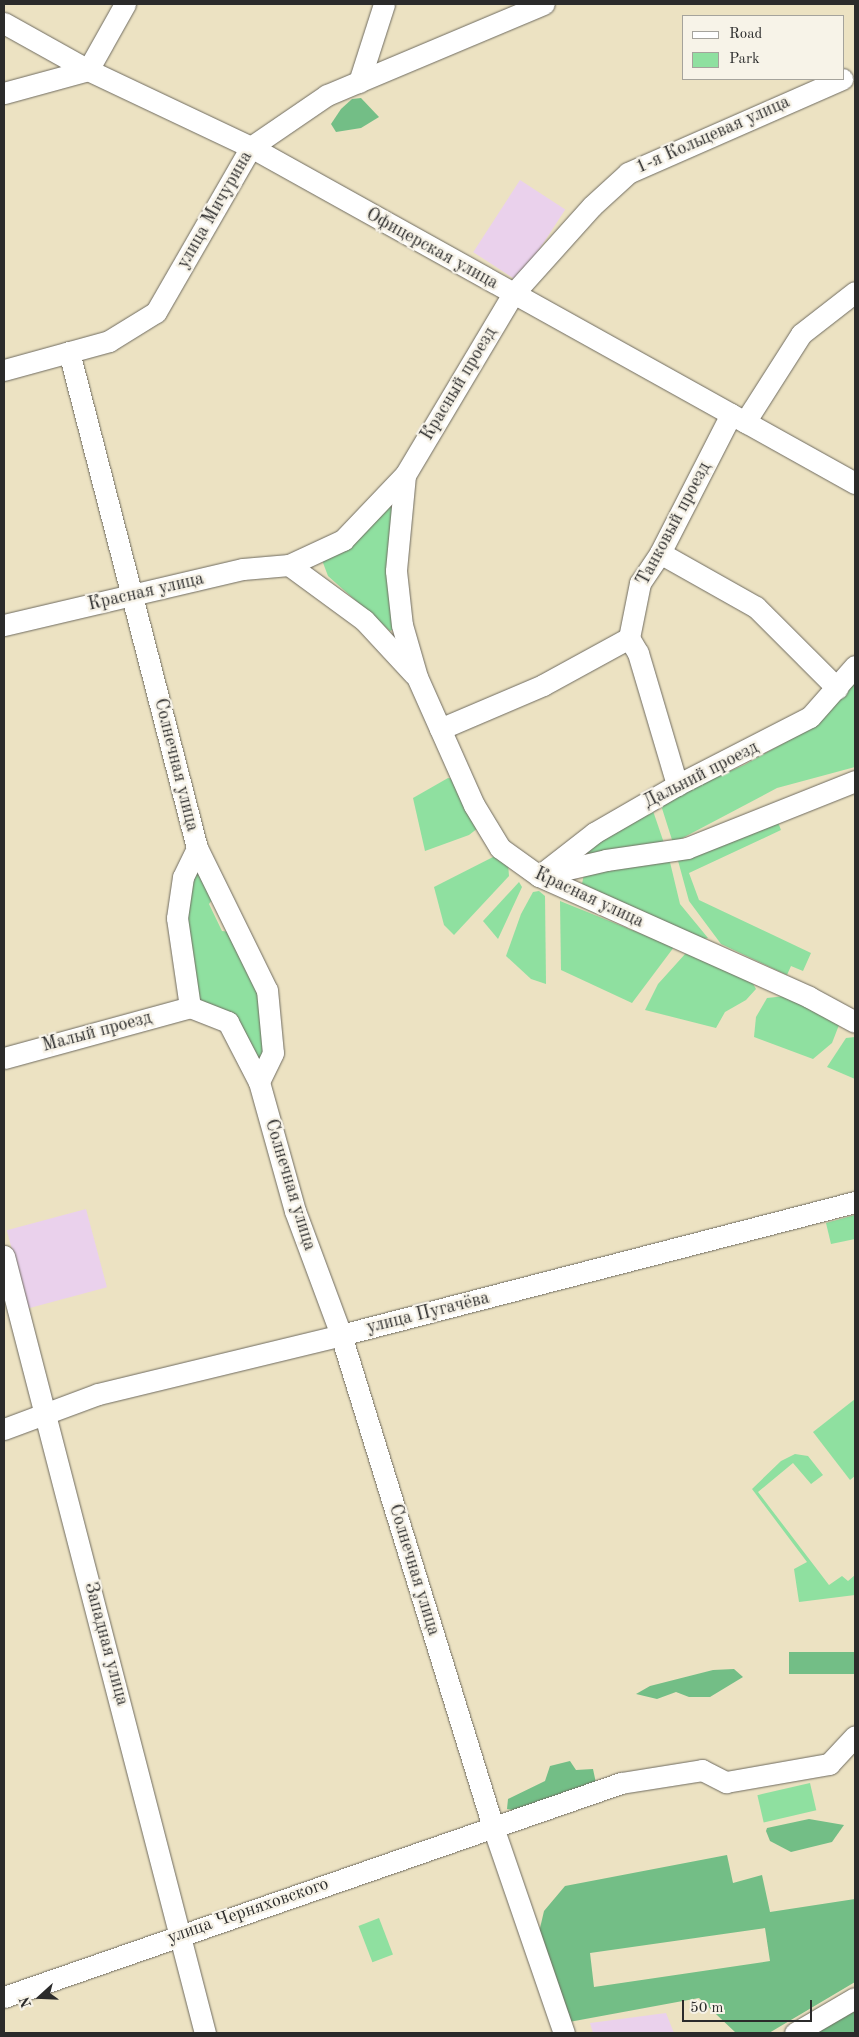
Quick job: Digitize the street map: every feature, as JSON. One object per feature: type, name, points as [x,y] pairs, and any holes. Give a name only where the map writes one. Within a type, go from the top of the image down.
[{"type":"street","points":[[4,93],[88,70],[125,4]]},
{"type":"street","points":[[359,82],[384,4]]},
{"type":"street","name":"улица Мичурина","points":[[4,370],[109,341],[156,312],[251,147],[327,95],[544,4]]},
{"type":"street","name":"Офицерская улица","points":[[4,23],[88,70],[251,147],[855,484]]},
{"type":"street","name":"1-я Кольцевая улица","points":[[513,294],[592,206],[628,173],[837,80]]},
{"type":"street","name":"Танковый проезд","points":[[629,638],[640,583],[660,553],[738,418],[801,334],[855,292]]},
{"type":"street","name":"Красный проезд","points":[[405,475],[513,294]]},
{"type":"street","name":"Солнечная улица","points":[[69,352],[198,848],[183,877],[177,918],[190,1007],[228,1022],[259,1082],[295,1211],[341,1335],[493,1827],[564,2033]]},
{"type":"street","name":"Красная улица","points":[[4,625],[243,569],[289,564],[343,540],[405,475]]},
{"type":"street","name":"Красная улица","points":[[405,475],[396,571],[402,626],[417,677],[474,805],[500,848],[539,876],[809,996],[855,1022]]},
{"type":"street","points":[[660,553],[756,607],[837,688]]},
{"type":"street","name":"Красная улица","points":[[289,564],[364,620],[417,677]]},
{"type":"street","points":[[440,729],[543,685],[629,638],[638,652],[677,785]]},
{"type":"street","name":"Дальний проезд","points":[[539,876],[594,833],[677,785],[810,717],[855,666]]},
{"type":"street","points":[[539,876],[606,860],[687,848],[855,781]]},
{"type":"street","points":[[198,848],[267,990],[273,1053],[259,1082]]},
{"type":"street","name":"Малый проезд","points":[[4,1058],[190,1007]]},
{"type":"street","name":"улица Пугачёва","points":[[4,1429],[44,1412],[98,1394],[341,1335],[855,1202]]},
{"type":"street","name":"Западная улица","points":[[4,1256],[181,1934],[205,2033]]},
{"type":"street","name":"улица Черняховского","points":[[4,1997],[493,1827],[638,1780],[702,1770],[726,1782],[829,1764],[855,1736]]},
{"type":"street","points":[[795,2033],[855,1998]]},
{"type":"shaded area","points":[[520,180],[565,209],[518,282],[473,252]]},
{"type":"shaded area","points":[[86,1209],[107,1287],[28,1308],[7,1230]]},
{"type":"shaded area","points":[[666,2013],[674,2033],[593,2033],[590,2023]]},
{"type":"green space","points":[[361,98],[379,117],[361,128],[336,132],[331,124],[341,109],[352,99]]},
{"type":"green space","points":[[386,505],[392,507],[395,628],[390,631],[328,576],[322,560]]},
{"type":"green space","points":[[855,680],[855,767],[777,788],[673,843],[660,802],[744,765],[804,732]]},
{"type":"green space","points":[[448,778],[454,779],[478,828],[469,835],[425,851],[413,798]]},
{"type":"green space","points":[[652,808],[665,846],[594,856],[587,853],[589,846]]},
{"type":"green space","points":[[776,817],[781,830],[689,873],[699,900],[811,953],[803,971],[791,966],[787,975],[721,944],[689,901],[677,857]]},
{"type":"green space","points":[[495,856],[508,864],[509,876],[454,935],[444,925],[434,887]]},
{"type":"green space","points":[[669,858],[680,904],[708,938],[704,939],[582,884],[584,874]]},
{"type":"green space","points":[[199,864],[214,897],[209,904],[222,931],[231,932],[260,989],[268,1051],[259,1060],[197,1002],[185,922],[193,870]]},
{"type":"green space","points":[[519,882],[522,887],[498,939],[483,921]]},
{"type":"green space","points":[[539,891],[545,896],[546,984],[531,979],[506,956],[521,914],[533,892]]},
{"type":"green space","points":[[560,901],[674,947],[632,1003],[561,970]]},
{"type":"green space","points":[[686,953],[751,980],[756,989],[746,1000],[725,1012],[716,1028],[645,1010],[658,984]]},
{"type":"green space","points":[[785,996],[839,1025],[832,1043],[813,1059],[754,1037],[756,1017],[767,998]]},
{"type":"green space","points":[[855,1037],[855,1079],[827,1067],[846,1038]]},
{"type":"green space","points":[[855,1215],[855,1239],[831,1244],[826,1223]]},
{"type":"green space","points":[[855,1399],[855,1476],[850,1480],[813,1432]]},
{"type":"green space","points":[[795,1454],[808,1456],[823,1475],[811,1484],[793,1463],[758,1492],[829,1585],[842,1576],[848,1581],[855,1575],[855,1595],[799,1602],[794,1569],[807,1562],[752,1489],[781,1461]]},
{"type":"green space","points":[[789,1652],[855,1652],[855,1674],[789,1674]]},
{"type":"green space","points":[[734,1669],[743,1677],[710,1697],[689,1697],[676,1692],[657,1699],[636,1694],[650,1686],[713,1670]]},
{"type":"green space","points":[[570,1761],[576,1770],[593,1769],[596,1783],[515,1810],[507,1809],[508,1799],[545,1781],[550,1766]]},
{"type":"green space","points":[[810,1783],[816,1810],[764,1822],[757,1795]]},
{"type":"green space","points":[[809,1819],[844,1825],[832,1842],[791,1852],[770,1841],[766,1831],[767,1828]]},
{"type":"green space","points":[[727,1855],[733,1883],[762,1875],[770,1912],[855,1899],[855,1982],[769,2033],[736,2033],[699,1998],[569,2022],[537,1941],[544,1911],[565,1886]],"holes":[[[765,1928],[770,1961],[594,1987],[590,1953]]]},
{"type":"green space","points":[[379,1918],[393,1954],[372,1962],[358,1926]]},
{"type":"green space","points":[[855,2007],[855,2033],[810,2033]]}]
